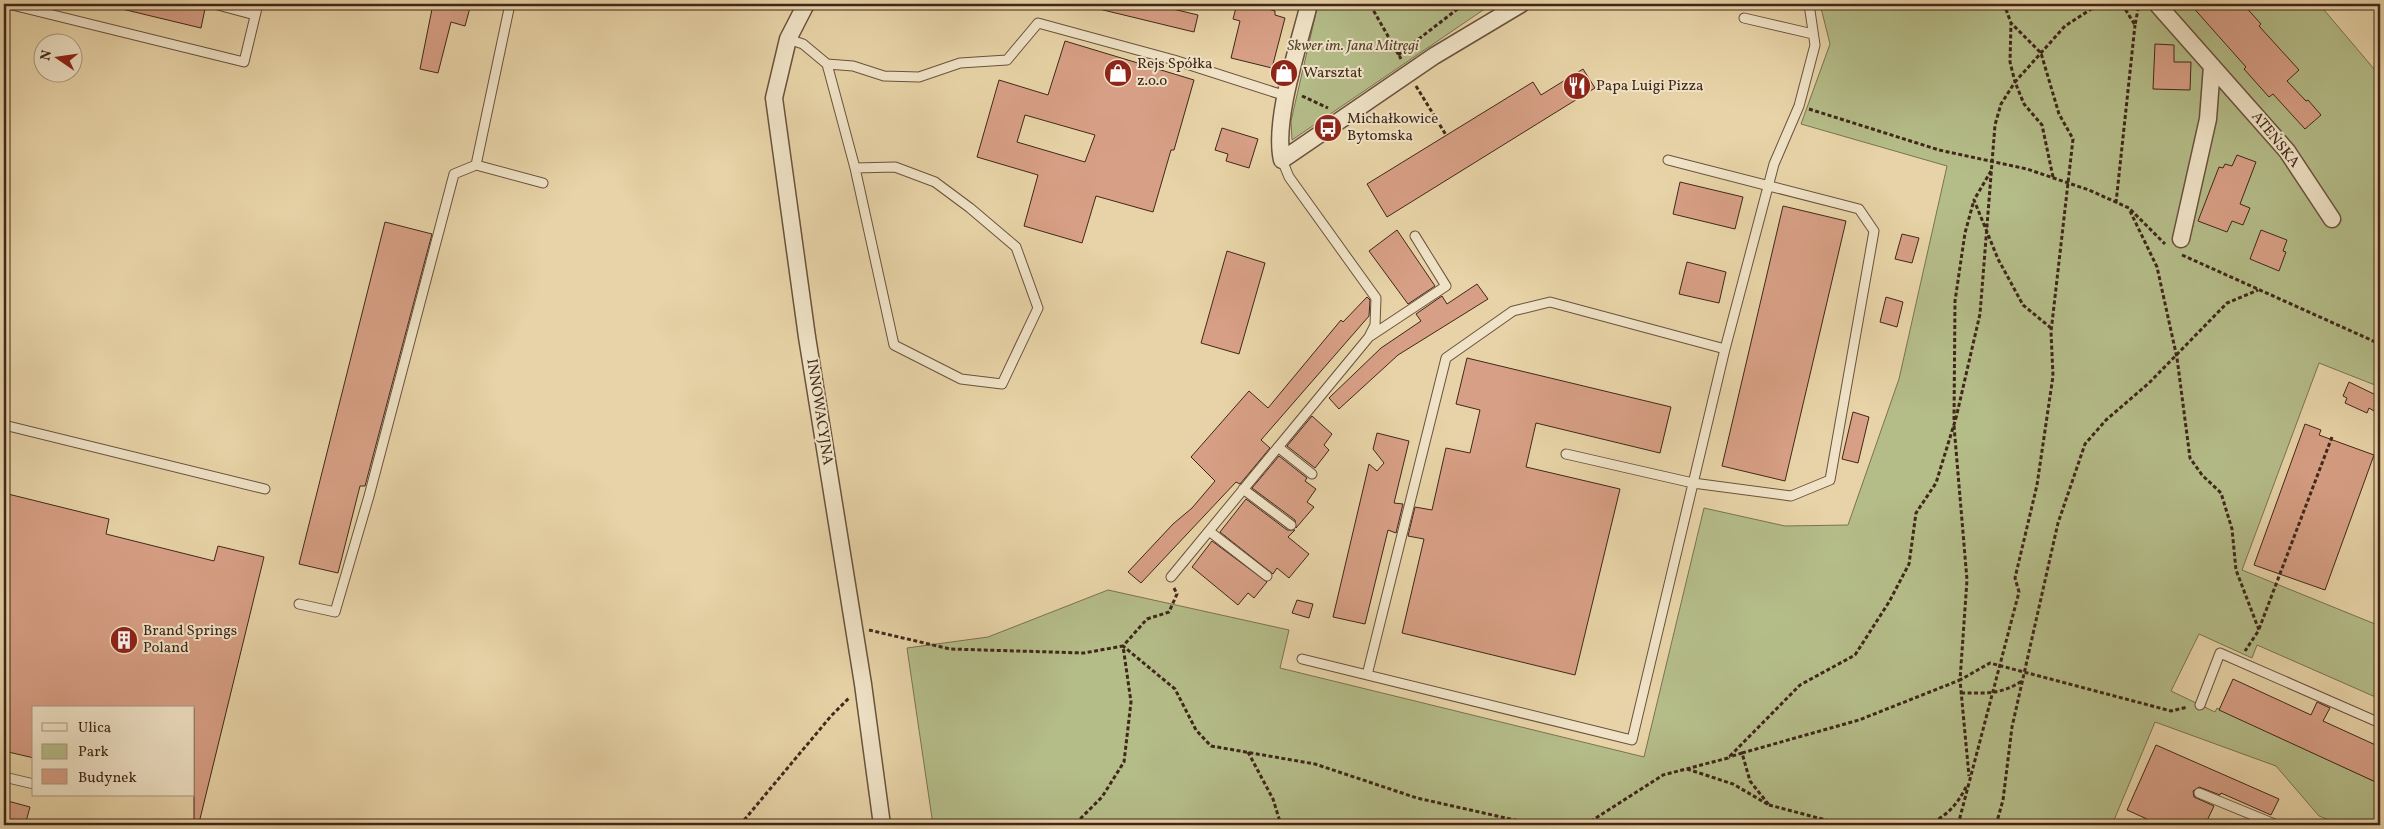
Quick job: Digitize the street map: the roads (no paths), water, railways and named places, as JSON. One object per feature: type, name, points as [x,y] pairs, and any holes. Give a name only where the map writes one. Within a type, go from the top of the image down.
[{"type":"street","name":"INNOWACYJNA","points":[[806,4],[788,39],[774,98],[807,337],[863,684],[882,825]]},
{"type":"street","points":[[1282,160],[1280,132],[1287,93],[1309,4]]},
{"type":"street","points":[[1282,160],[1409,73],[1521,4]]},
{"type":"street","name":"ATEŃSKA","points":[[2157,4],[2287,151],[2332,219]]},
{"type":"street","points":[[2177,248],[2208,119],[2212,66]]},
{"type":"lane","points":[[8,4],[244,62],[258,4]]},
{"type":"lane","points":[[214,4],[255,15]]},
{"type":"lane","points":[[476,165],[510,4]]},
{"type":"lane","points":[[1302,660],[1632,740],[1725,349],[1774,164],[1799,106],[1816,45],[1809,4]]},
{"type":"lane","points":[[1744,18],[1813,34]]},
{"type":"lane","points":[[827,64],[853,66],[884,76],[919,77],[960,63],[1007,60],[1038,23],[1287,93]]},
{"type":"lane","points":[[788,39],[803,44],[827,64],[855,168],[894,345],[961,379],[1002,384],[1038,308],[1016,247],[934,182],[895,167],[855,168]]},
{"type":"lane","points":[[1170,577],[1369,337],[1375,324],[1376,298],[1289,177],[1282,160]]},
{"type":"lane","points":[[1566,454],[1693,483],[1791,496],[1830,480],[1874,231],[1859,209],[1769,184],[1668,160]]},
{"type":"lane","points":[[299,604],[335,612],[370,496],[454,174],[476,165],[543,183]]},
{"type":"lane","points":[[1369,337],[1446,286],[1415,236]]},
{"type":"lane","points":[[1367,676],[1446,358],[1513,311],[1550,302],[1725,349]]},
{"type":"lane","points":[[4,425],[265,489]]},
{"type":"lane","points":[[1278,447],[1312,474]]},
{"type":"lane","points":[[1243,489],[1291,525]]},
{"type":"lane","points":[[1209,531],[1267,576]]},
{"type":"lane","points":[[2200,704],[2220,653],[2380,723]]},
{"type":"lane","points":[[4,777],[32,784]]},
{"type":"lane","points":[[2200,793],[2277,825]]},
{"type":"place","name":"Rejs Spółka z.o.o","points":[[1118,73]]},
{"type":"place","name":"Warsztat","points":[[1284,73]]},
{"type":"place","name":"Papa Luigi Pizza","points":[[1577,86]]},
{"type":"place","name":"Michałkowice Bytomska","points":[[1328,128]]},
{"type":"place","name":"Brand Springs Poland","points":[[124,640]]},
{"type":"park label","name":"Skwer im. Jana Mitręgi","points":[[1353,46]]}]
